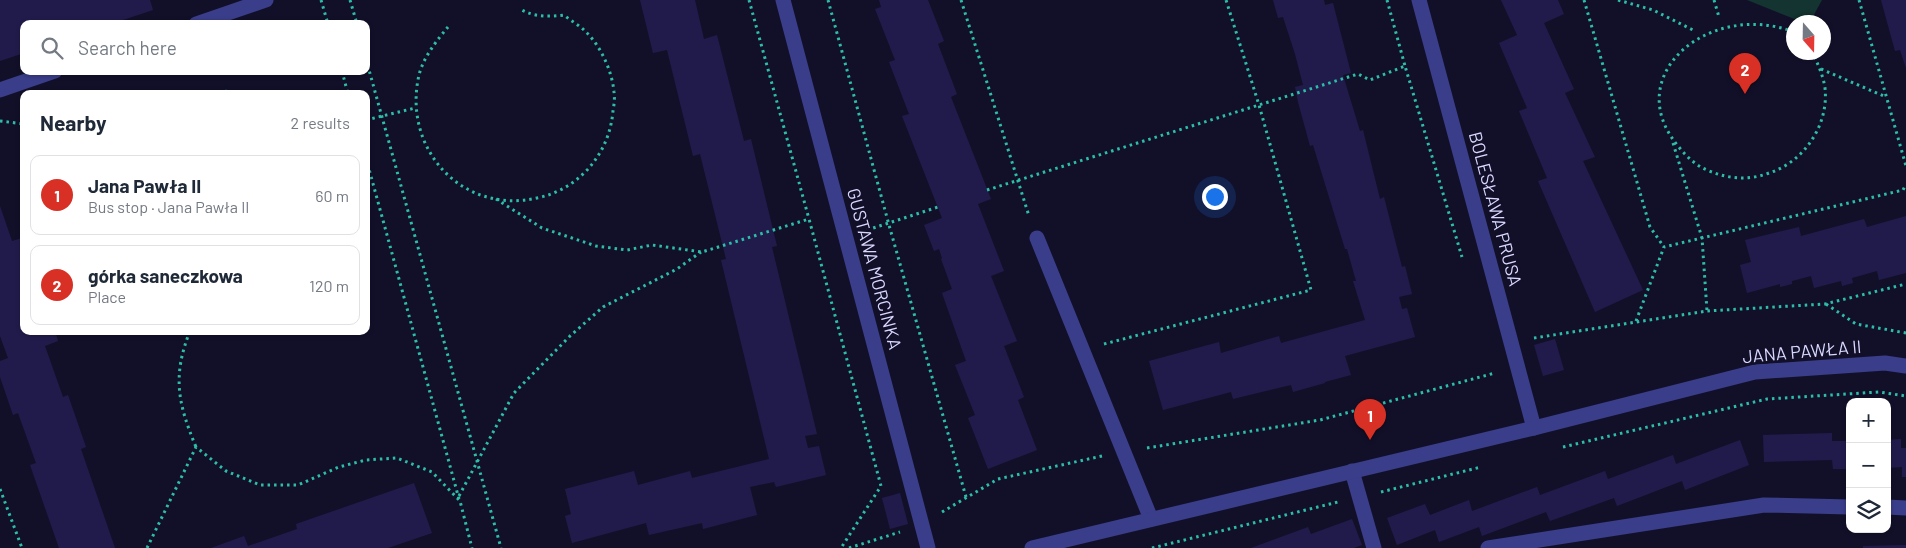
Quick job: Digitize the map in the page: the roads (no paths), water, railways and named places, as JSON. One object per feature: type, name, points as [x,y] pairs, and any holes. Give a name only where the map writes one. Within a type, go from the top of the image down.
[{"type":"street","points":[[208,20],[266,0]]},
{"type":"street","name":"GUSTAWA MORCINKA","points":[[783,0],[928,548]]},
{"type":"street","name":"BOLESŁAWA PRUSA","points":[[1419,0],[1534,428]]},
{"type":"street","points":[[0,90],[43,75]]},
{"type":"street","points":[[1037,238],[1151,520]]},
{"type":"street","name":"JANA PAWŁA II","points":[[1032,548],[1534,428],[1755,372],[1885,363],[1906,366]]},
{"type":"street","points":[[1352,471],[1374,548]]},
{"type":"street","points":[[1488,548],[1764,505],[1846,507]]},
{"type":"street","points":[[1891,507],[1906,508]]},
{"type":"place","name":"górka saneczkowa","points":[[1745,94]]},
{"type":"place","name":"Jana Pawła II","points":[[1370,440]]}]
